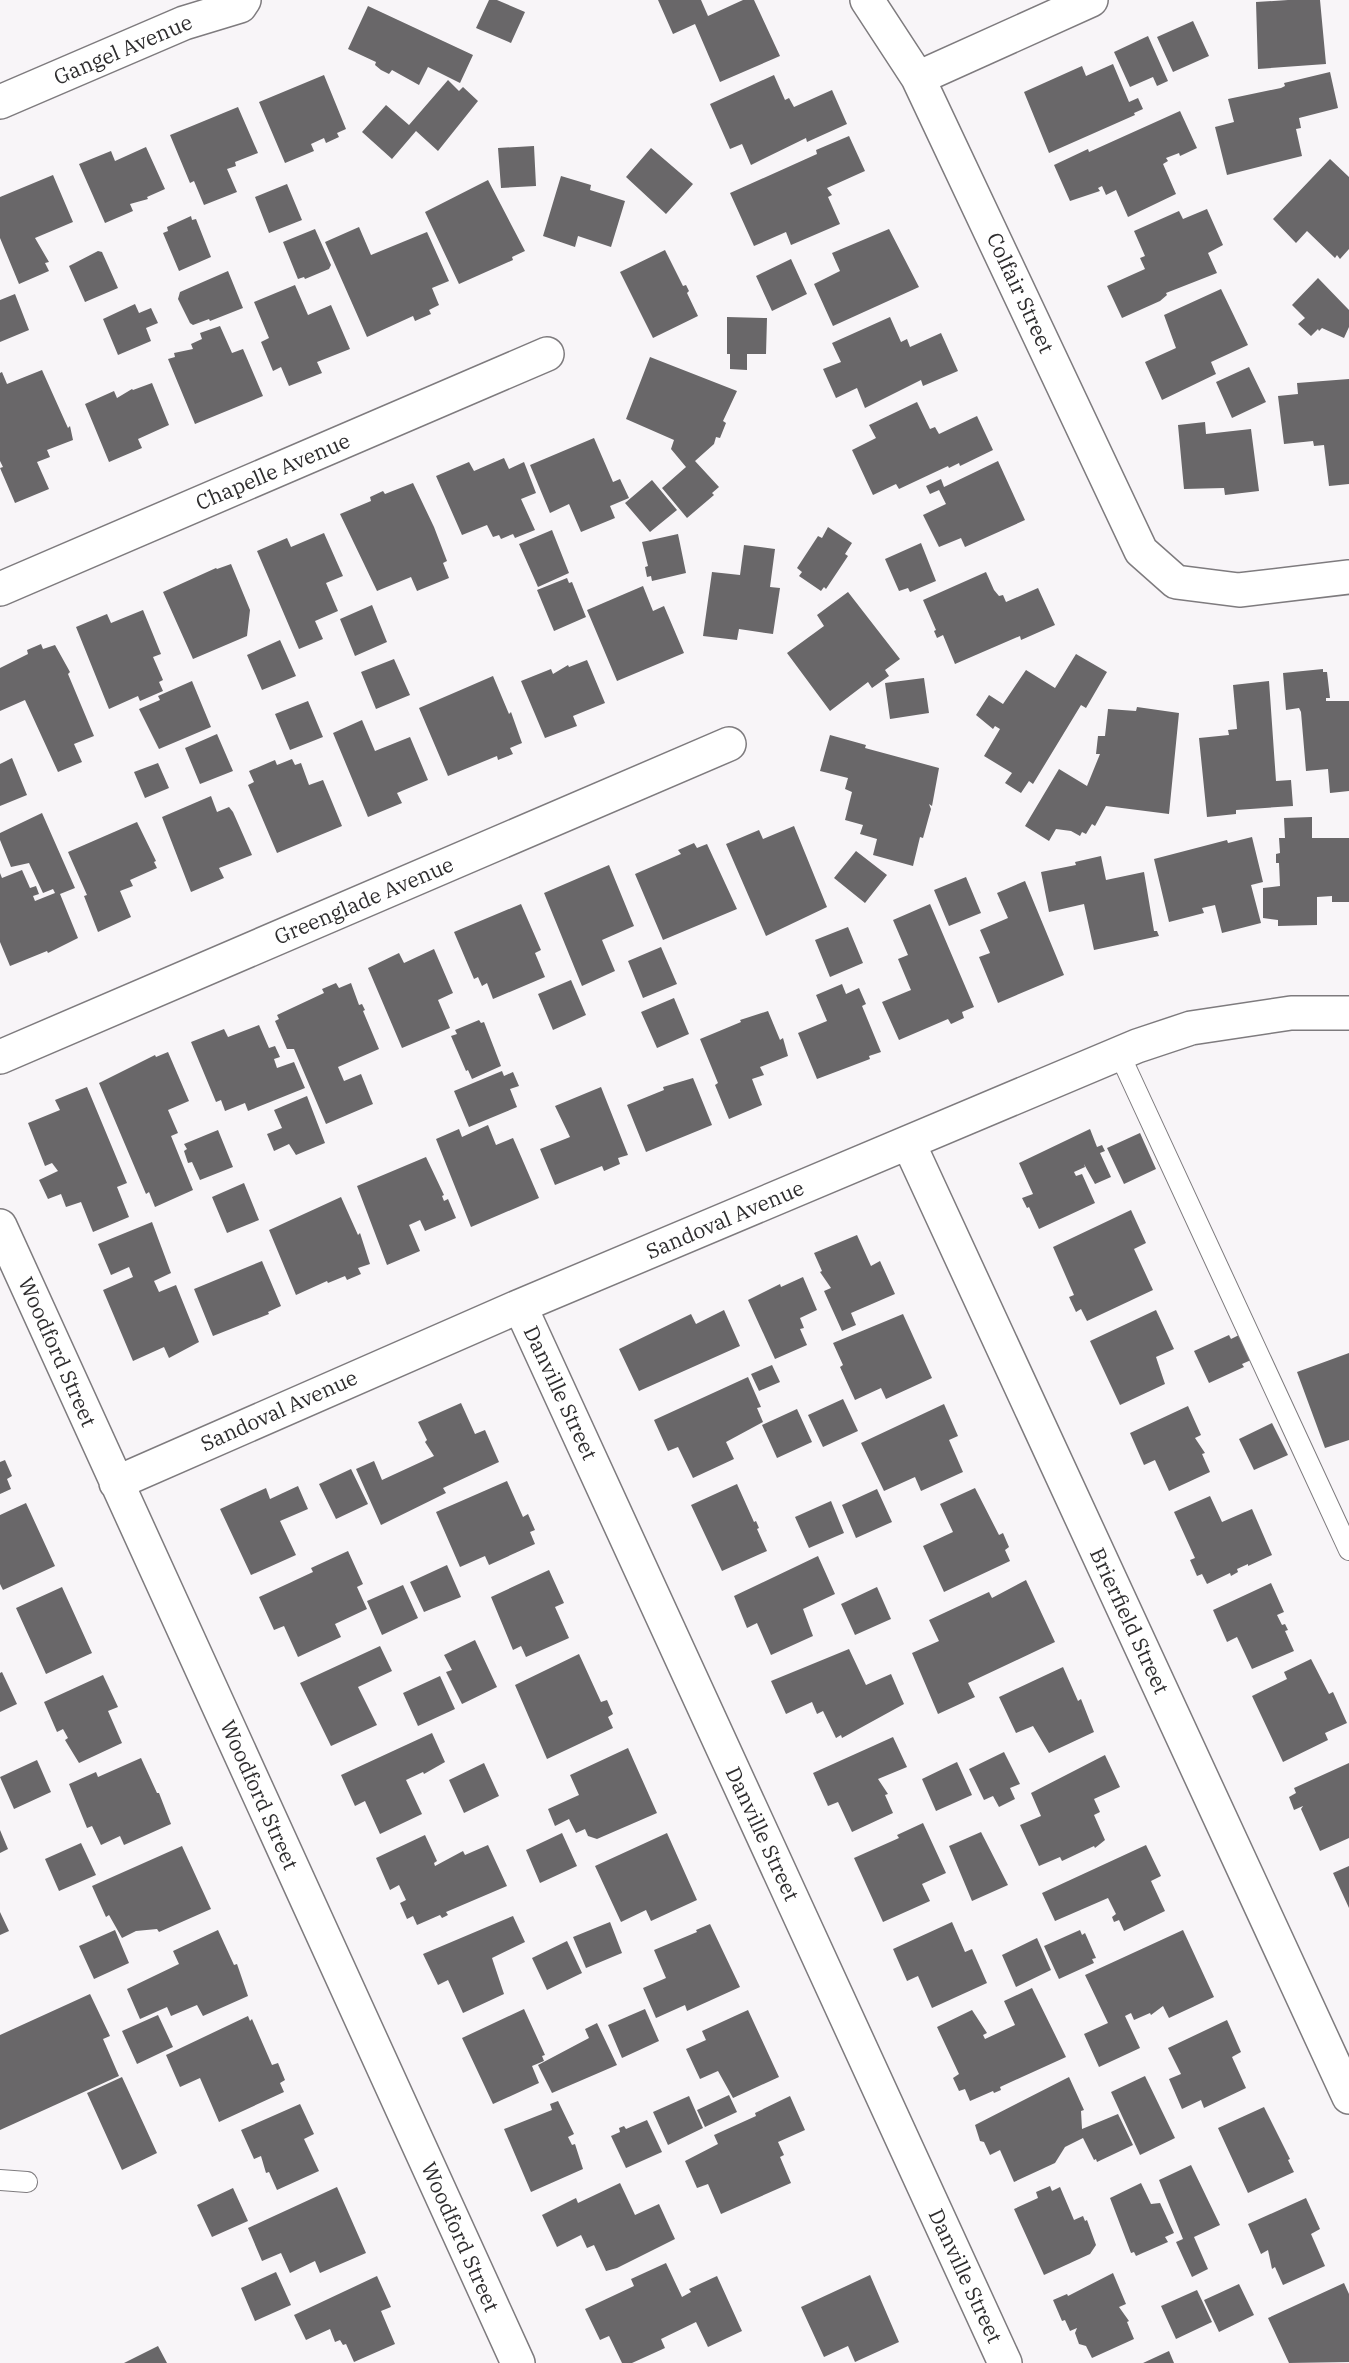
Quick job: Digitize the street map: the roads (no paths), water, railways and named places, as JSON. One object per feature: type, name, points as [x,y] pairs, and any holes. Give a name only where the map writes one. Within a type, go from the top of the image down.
[{"type":"street","name":"Gangel Avenue","points":[[0,102],[184,23],[240,6],[244,0]]},
{"type":"street","name":"Colfair Street","points":[[867,0],[918,78],[1141,551],[1176,582],[1239,590],[1349,577]]},
{"type":"street","points":[[918,78],[1090,0]]},
{"type":"street","name":"Chapelle Avenue","points":[[0,589],[547,354]]},
{"type":"street","name":"Greenglade Avenue","points":[[0,1057],[729,744]]},
{"type":"street","name":"Sandoval Avenue","points":[[116,1483],[520,1306],[909,1144],[1119,1053],[1191,1028],[1291,1014],[1349,1013]]},
{"type":"street","name":"Brierfield Street","points":[[909,1144],[1349,2097]]},
{"type":"street","name":"Woodford Street","points":[[0,1226],[518,2363]]},
{"type":"street","name":"Danville Street","points":[[520,1306],[1005,2363]]},
{"type":"lane","points":[[1119,1053],[1349,1550]]},
{"type":"lane","points":[[0,2180],[27,2182]]}]
